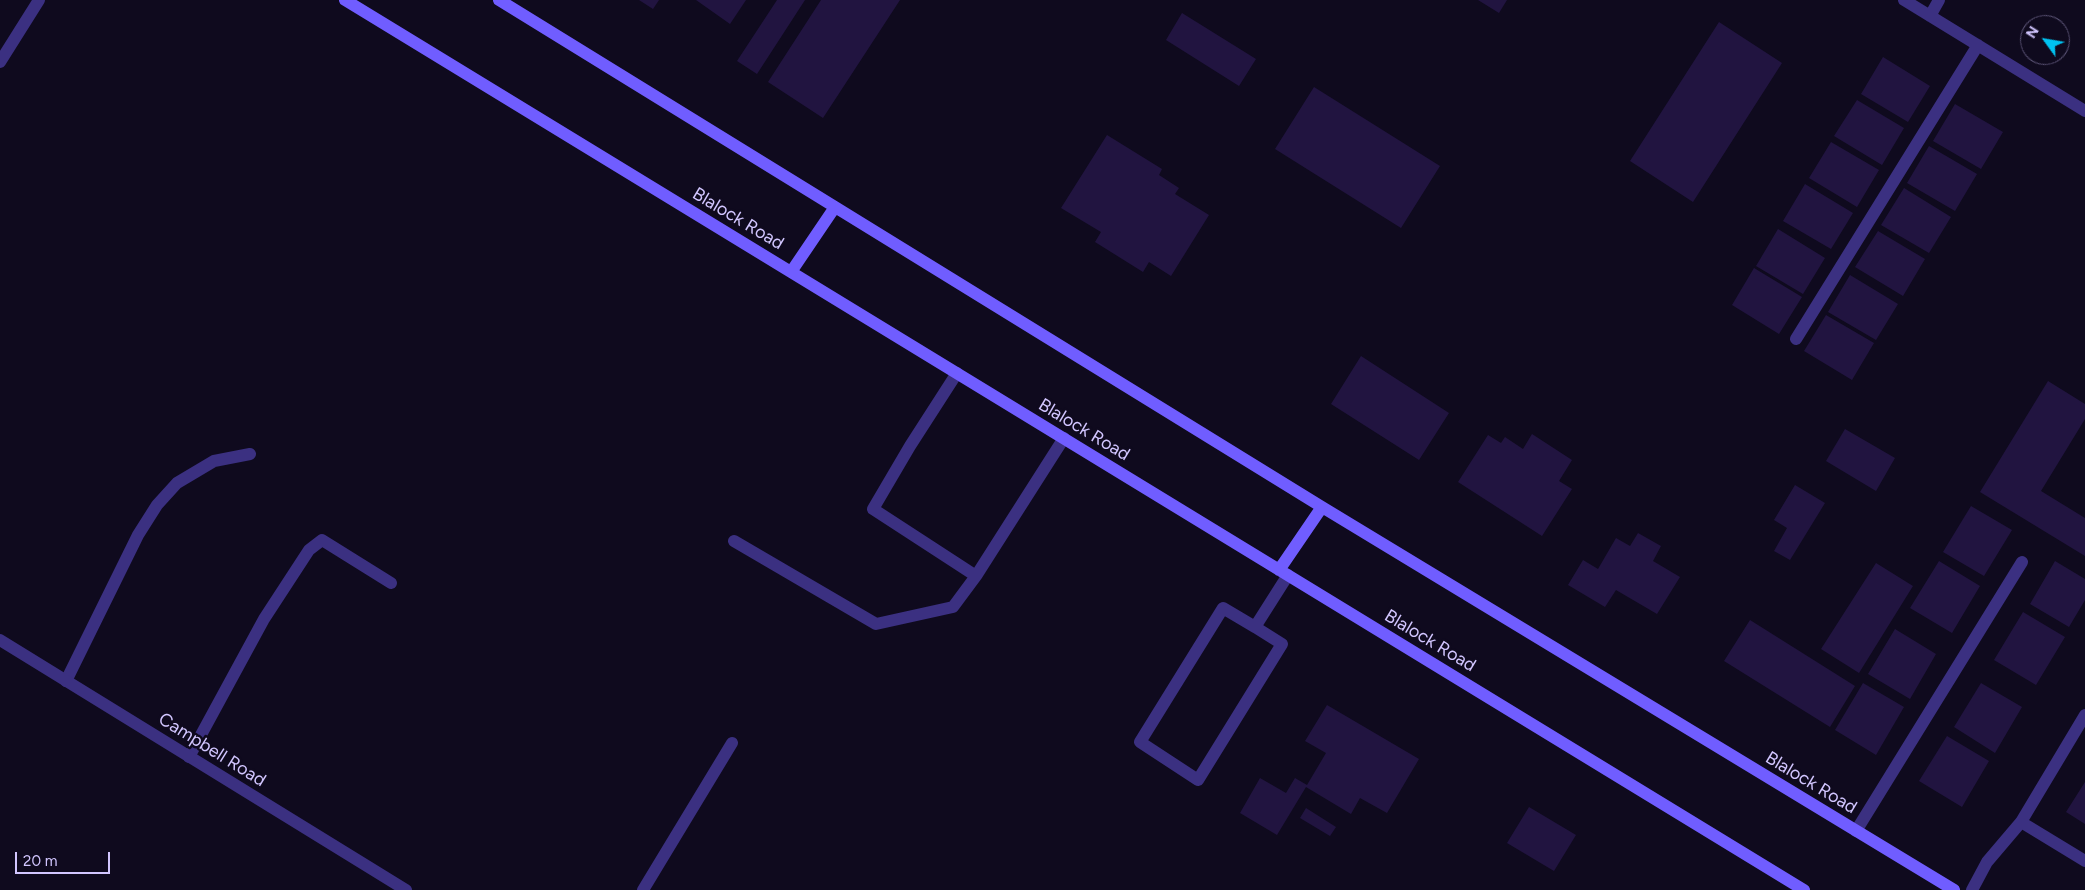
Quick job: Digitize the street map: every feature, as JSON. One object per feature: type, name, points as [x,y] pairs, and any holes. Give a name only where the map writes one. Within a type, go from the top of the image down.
[{"type":"main road","name":"Blalock Road","points":[[345,0],[1804,890]]},
{"type":"main road","name":"Blalock Road","points":[[499,0],[1322,507],[1954,890]]},
{"type":"main road","points":[[791,272],[835,207]]},
{"type":"main road","points":[[1284,573],[1322,507]]},
{"type":"street","points":[[0,62],[39,0]]},
{"type":"street","points":[[1904,0],[2085,112]]},
{"type":"street","points":[[1930,16],[1939,0]]},
{"type":"street","points":[[1796,339],[1978,45]]},
{"type":"street","points":[[957,374],[910,446],[873,509],[976,576]]},
{"type":"street","points":[[734,541],[876,624],[953,607],[976,576],[1064,438]]},
{"type":"street","points":[[66,681],[138,534],[157,505],[177,483],[214,461],[250,454]]},
{"type":"street","points":[[189,756],[264,619],[309,550],[322,540],[391,583]]},
{"type":"street","points":[[1856,830],[2022,562]]},
{"type":"street","points":[[1255,628],[1284,573]]},
{"type":"street","points":[[1223,608],[1255,628],[1282,644],[1198,780],[1140,742],[1223,608]]},
{"type":"street","name":"Campbell Road","points":[[0,640],[406,890]]},
{"type":"street","points":[[1972,890],[1987,862],[2021,822],[2085,715]]},
{"type":"street","points":[[644,890],[732,743]]},
{"type":"street","points":[[2021,822],[2085,861]]},
{"type":"building","points":[[639,0],[659,0],[653,9]]},
{"type":"building","points":[[696,0],[746,0],[730,24]]},
{"type":"building","points":[[777,0],[805,0],[757,74],[737,61]]},
{"type":"building","points":[[821,0],[900,0],[823,118],[768,82]]},
{"type":"building","points":[[1478,0],[1507,0],[1499,13]]},
{"type":"building","points":[[1182,13],[1256,59],[1239,86],[1166,40]]},
{"type":"building","points":[[1719,22],[1782,63],[1693,202],[1630,161]]},
{"type":"building","points":[[1883,57],[1930,86],[1908,122],[1861,94]]},
{"type":"building","points":[[1314,87],[1440,166],[1401,228],[1275,149]]},
{"type":"building","points":[[1857,100],[1904,128],[1882,165],[1834,136]]},
{"type":"building","points":[[1955,104],[2003,132],[1981,169],[1933,141]]},
{"type":"building","points":[[1107,135],[1162,169],[1159,175],[1179,188],[1175,194],[1209,215],[1171,276],[1149,262],[1143,272],[1095,242],[1101,232],[1061,208]]},
{"type":"building","points":[[1831,142],[1879,170],[1857,207],[1809,178]]},
{"type":"building","points":[[1929,146],[1977,174],[1955,211],[1907,183]]},
{"type":"building","points":[[1805,184],[1853,213],[1831,249],[1783,221]]},
{"type":"building","points":[[1904,188],[1951,217],[1929,253],[1881,225]]},
{"type":"building","points":[[1778,229],[1825,258],[1803,294],[1756,266]]},
{"type":"building","points":[[1878,231],[1925,259],[1903,296],[1855,267]]},
{"type":"building","points":[[1754,268],[1802,297],[1779,334],[1732,305]]},
{"type":"building","points":[[1850,275],[1898,304],[1876,340],[1828,312]]},
{"type":"building","points":[[1826,315],[1874,343],[1852,380],[1804,351]]},
{"type":"building","points":[[1361,356],[1449,413],[1419,460],[1331,404]]},
{"type":"building","points":[[2048,381],[2085,404],[2085,419],[2041,491],[2085,518],[2085,556],[1980,492]]},
{"type":"building","points":[[1845,429],[1895,458],[1876,491],[1826,461]]},
{"type":"building","points":[[1532,434],[1572,460],[1559,481],[1572,489],[1542,536],[1458,482],[1488,435],[1501,443],[1505,437],[1523,449]]},
{"type":"building","points":[[1795,485],[1825,503],[1790,560],[1774,551],[1787,528],[1774,520]]},
{"type":"building","points":[[1971,506],[2012,530],[1984,576],[1943,552]]},
{"type":"building","points":[[1638,533],[1661,546],[1653,561],[1680,577],[1657,614],[1616,590],[1605,607],[1568,585],[1583,560],[1598,569],[1616,538],[1630,546]]},
{"type":"building","points":[[1939,561],[1980,586],[1952,633],[1910,608]]},
{"type":"building","points":[[2055,561],[2085,579],[2085,600],[2069,627],[2030,604]]},
{"type":"building","points":[[1876,563],[1913,586],[1859,673],[1821,649]]},
{"type":"building","points":[[2023,612],[2065,637],[2036,685],[1994,660]]},
{"type":"building","points":[[1750,620],[1855,686],[1830,727],[1724,661]]},
{"type":"building","points":[[1895,629],[1936,654],[1910,699],[1868,674]]},
{"type":"building","points":[[1863,683],[1904,707],[1876,755],[1835,730]]},
{"type":"building","points":[[1981,683],[2022,707],[1995,753],[1954,727]]},
{"type":"building","points":[[1327,705],[1419,759],[1387,813],[1360,798],[1351,814],[1306,787],[1277,835],[1240,813],[1260,778],[1286,793],[1295,778],[1307,785],[1326,753],[1305,741]]},
{"type":"building","points":[[1947,736],[1989,761],[1962,807],[1919,781]]},
{"type":"building","points":[[2085,782],[2085,824],[2066,812]]},
{"type":"building","points":[[1529,807],[1576,835],[1554,871],[1507,843]]},
{"type":"building","points":[[1306,808],[1336,827],[1330,836],[1300,818]]}]
